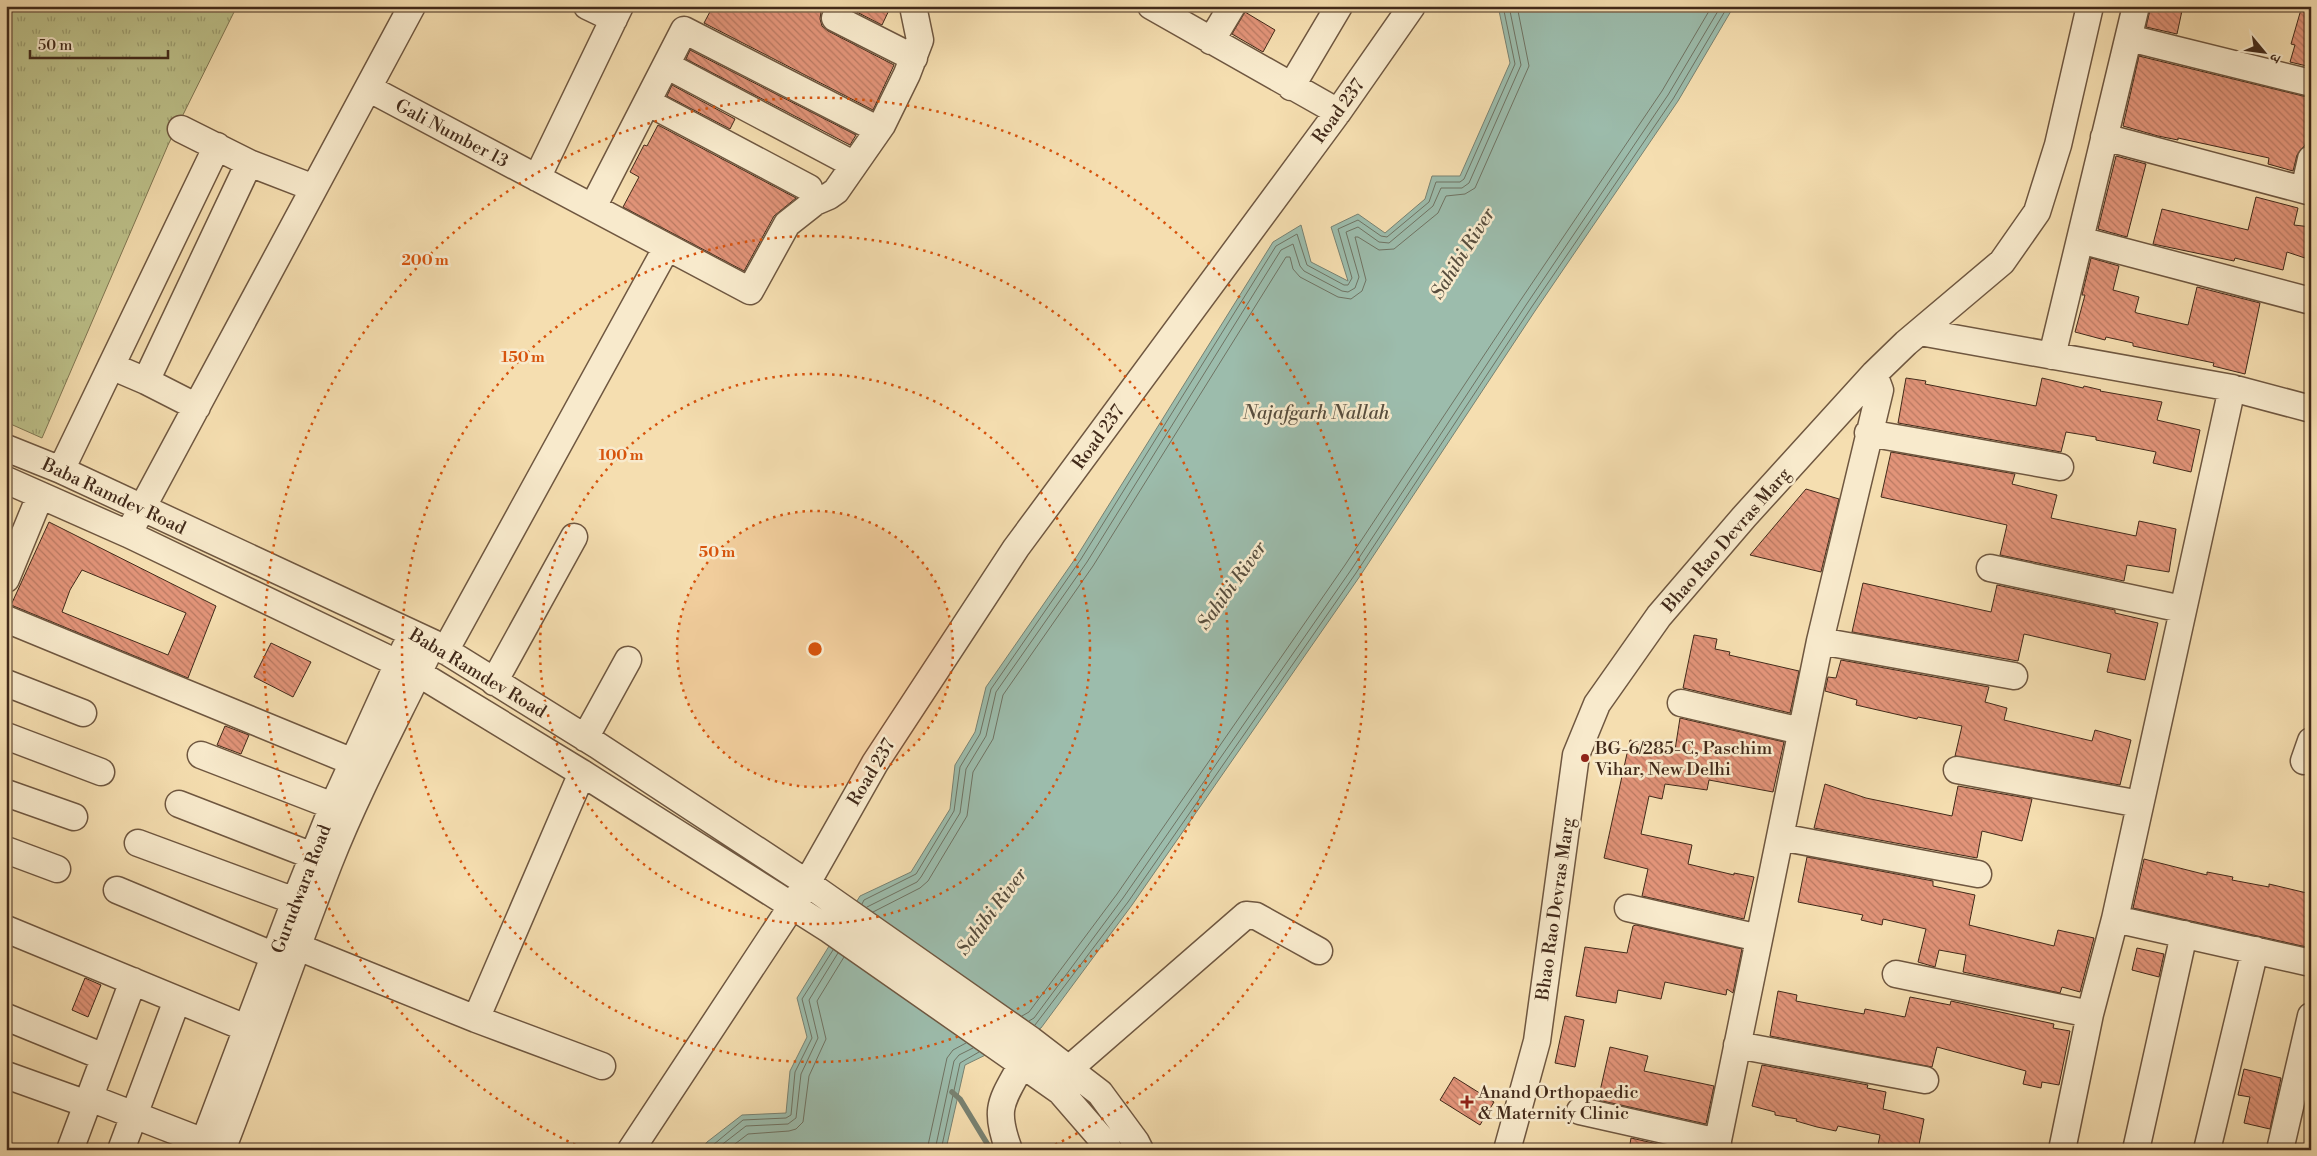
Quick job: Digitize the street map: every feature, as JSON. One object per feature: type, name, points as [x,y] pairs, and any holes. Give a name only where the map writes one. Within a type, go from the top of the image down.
[{"type":"street","points":[[128,534],[412,6]]},
{"type":"street","points":[[537,178],[617,13],[587,6]]},
{"type":"street","points":[[835,18],[914,58],[920,40],[914,11],[915,6]]},
{"type":"street","points":[[1211,41],[1232,6]]},
{"type":"street","points":[[1291,87],[1339,6]]},
{"type":"street","name":"Road 237","points":[[631,1150],[807,883],[875,763],[1016,548],[1338,112],[1412,6]]},
{"type":"street","name":"Bhao Rao Devras Marg","points":[[1506,1150],[1537,1041],[1576,755],[1598,704],[1659,616],[1744,517],[1874,374],[2002,262],[2037,212],[2058,144],[2090,6]]},
{"type":"street","points":[[2052,356],[2136,6]]},
{"type":"street","points":[[1159,8],[1211,41],[1338,112]]},
{"type":"street","points":[[592,208],[684,30],[871,126]]},
{"type":"street","points":[[2129,38],[2311,83]]},
{"type":"street","name":"Gali Number 13","points":[[368,88],[750,291],[787,224],[815,202],[829,196],[844,182],[882,125],[914,58]]},
{"type":"street","points":[[666,65],[849,162]]},
{"type":"street","points":[[647,102],[809,188]]},
{"type":"street","points":[[181,129],[249,163],[314,188]]},
{"type":"street","points":[[2104,137],[2307,191],[2311,159]]},
{"type":"street","points":[[61,470],[217,146]]},
{"type":"street","points":[[146,381],[249,163]]},
{"type":"street","points":[[2080,240],[2311,301]]},
{"type":"street","name":"Gurudwara Road","points":[[286,952],[295,901],[333,806],[353,762],[408,668],[430,642],[667,247]]},
{"type":"street","points":[[1920,332],[2232,388],[2311,409]]},
{"type":"street","points":[[111,366],[146,381],[197,408]]},
{"type":"street","points":[[1580,1111],[1717,1146],[1820,641],[1868,433],[1880,390],[1874,374]]},
{"type":"street","points":[[2062,1150],[2090,1014],[2115,919],[2232,388]]},
{"type":"street","points":[[1868,433],[2060,467]]},
{"type":"street","name":"Baba Ramdev Road","points":[[6,448],[61,470],[142,510],[430,642],[585,738],[807,883],[836,919]]},
{"type":"street","points":[[6,480],[128,534],[408,668],[582,773],[792,905],[836,919],[1026,1055],[1060,1091],[1106,1144],[1109,1150]]},
{"type":"street","points":[[6,579],[40,496]]},
{"type":"street","points":[[494,682],[574,538]]},
{"type":"street","points":[[1990,568],[2182,609]]},
{"type":"street","points":[[6,619],[353,762]]},
{"type":"street","points":[[1820,641],[2014,676]]},
{"type":"street","points":[[585,738],[628,660]]},
{"type":"street","name":"Gurudwara Road","points":[[209,1147],[286,952],[329,862],[408,668]]},
{"type":"street","points":[[6,683],[83,713]]},
{"type":"street","points":[[1681,703],[1801,731]]},
{"type":"street","points":[[6,736],[101,772]]},
{"type":"street","points":[[201,756],[333,806]]},
{"type":"street","points":[[1957,770],[2140,804]]},
{"type":"street","points":[[476,1019],[582,773]]},
{"type":"street","points":[[6,793],[74,817]]},
{"type":"street","points":[[179,804],[314,856]]},
{"type":"street","points":[[1780,838],[1978,874]]},
{"type":"street","points":[[138,843],[295,901]]},
{"type":"street","points":[[6,850],[57,869]]},
{"type":"street","points":[[117,890],[602,1066]]},
{"type":"street","points":[[1628,908],[1759,938]]},
{"type":"street","points":[[1069,1069],[1246,915],[1256,916],[1319,951]]},
{"type":"street","points":[[2115,919],[2311,963]]},
{"type":"street","points":[[6,929],[256,1032]]},
{"type":"street","points":[[2136,1150],[2184,934]]},
{"type":"street","points":[[2207,1150],[2255,950]]},
{"type":"street","points":[[1896,974],[2090,1014]]},
{"type":"street","points":[[70,1150],[133,982]]},
{"type":"street","points":[[121,1150],[178,1000]]},
{"type":"street","points":[[2280,1150],[2311,1016]]},
{"type":"street","points":[[6,1017],[104,1057]]},
{"type":"street","points":[[1737,1045],[1925,1080]]},
{"type":"street","points":[[1026,1055],[1069,1069],[1100,1093],[1140,1150]]},
{"type":"street","points":[[1008,1150],[1001,1129],[1000,1104],[1026,1055]]},
{"type":"street","points":[[6,1076],[134,1115],[209,1147]]},
{"type":"green space","points":[[6,6],[237,6],[168,145],[42,438],[6,422]]},
{"type":"water","name":"Najafgarh Nallah","points":[[1498,6],[1734,6],[1678,101],[1535,311],[1360,576],[1132,905],[1041,1028],[965,1065],[946,1149],[701,1150],[707,1142],[742,1115],[786,1113],[790,1071],[807,1037],[797,998],[860,896],[911,872],[950,809],[955,765],[975,732],[986,687],[1077,556],[1273,242],[1301,225],[1311,262],[1348,281],[1331,227],[1358,214],[1385,233],[1425,199],[1432,176],[1460,176],[1510,63]]},
{"type":"building","points":[[713,6],[826,6],[821,12],[822,26],[828,31],[894,65],[873,110],[704,23]]},
{"type":"building","points":[[845,6],[891,6],[882,25]]},
{"type":"building","points":[[2151,6],[2183,6],[2177,34],[2146,27]]},
{"type":"building","points":[[2302,6],[2311,6],[2311,67],[2290,62],[2295,45],[2291,44]]},
{"type":"building","points":[[1245,12],[1275,30],[1263,52],[1232,34]]},
{"type":"building","points":[[690,50],[856,135],[850,145],[686,59]]},
{"type":"building","points":[[2139,56],[2311,98],[2311,121],[2305,145],[2297,155],[2293,171],[2268,164],[2269,158],[2178,138],[2178,140],[2158,136],[2123,126]]},
{"type":"building","points":[[672,85],[735,119],[730,129],[667,96]]},
{"type":"building","points":[[658,125],[796,198],[774,216],[744,271],[623,207],[639,177],[630,172],[644,145],[647,146]]},
{"type":"building","points":[[2116,156],[2146,164],[2127,237],[2098,229]]},
{"type":"building","points":[[2256,197],[2298,208],[2294,225],[2311,227],[2311,260],[2287,252],[2283,270],[2235,258],[2234,261],[2153,244],[2162,209],[2248,230]]},
{"type":"building","points":[[2091,258],[2119,266],[2113,290],[2139,297],[2135,312],[2137,313],[2188,325],[2197,287],[2260,303],[2245,374],[2213,366],[2214,363],[2133,346],[2133,343],[2106,337],[2105,340],[2075,332],[2085,295],[2082,295]]},
{"type":"building","points":[[1906,378],[1926,381],[1925,384],[2036,406],[2042,378],[2083,388],[2084,386],[2100,391],[2162,402],[2157,420],[2200,430],[2191,472],[2153,463],[2156,452],[2096,440],[2096,437],[2066,432],[2061,452],[1898,423]]},
{"type":"building","points":[[1891,452],[2015,474],[2012,484],[2057,495],[2051,518],[2136,536],[2139,521],[2176,529],[2169,572],[2127,565],[2124,581],[2000,555],[2007,525],[1881,497]]},
{"type":"building","points":[[1806,489],[1839,499],[1821,572],[1750,555]]},
{"type":"building","points":[[49,522],[216,606],[188,678],[11,605]],"holes":[[[82,570],[186,613],[168,655],[62,612],[70,590]]]},
{"type":"building","points":[[1863,583],[1991,612],[1997,585],[2115,610],[2115,613],[2158,623],[2145,680],[2107,672],[2111,654],[2024,634],[2018,661],[1852,632]]},
{"type":"building","points":[[1694,635],[1717,639],[1715,649],[1730,652],[1729,655],[1799,671],[1790,713],[1683,688]]},
{"type":"building","points":[[271,643],[311,662],[293,697],[254,677]]},
{"type":"building","points":[[1841,660],[1989,687],[1985,702],[2007,708],[2004,720],[2092,741],[2095,730],[2131,740],[2120,785],[1955,756],[1962,726],[1918,717],[1917,719],[1856,705],[1857,700],[1825,691],[1828,677],[1836,678]]},
{"type":"building","points":[[1680,718],[1784,742],[1773,792],[1709,780],[1707,790],[1665,784],[1662,799],[1649,796],[1641,834],[1692,845],[1688,864],[1734,875],[1734,873],[1754,877],[1744,919],[1642,896],[1648,869],[1604,858],[1630,740],[1675,750]]},
{"type":"building","points":[[225,726],[249,735],[241,754],[217,745]]},
{"type":"building","points":[[1825,784],[1866,798],[1952,816],[1958,786],[2032,799],[2022,841],[1982,831],[1977,858],[1814,828]]},
{"type":"building","points":[[1807,857],[1933,881],[1933,886],[1975,895],[1969,925],[2054,946],[2058,930],[2094,938],[2080,992],[2062,987],[2060,993],[1963,972],[1966,955],[1939,950],[1935,967],[1918,962],[1926,929],[1883,919],[1882,925],[1861,920],[1863,915],[1798,902]]},
{"type":"building","points":[[2144,859],[2207,875],[2207,872],[2233,877],[2232,880],[2269,887],[2269,884],[2311,894],[2311,948],[2133,908]]},
{"type":"building","points":[[1636,925],[1742,949],[1733,993],[1727,989],[1726,995],[1665,982],[1661,999],[1618,990],[1616,1003],[1576,996],[1585,947],[1627,953],[1633,926]]},
{"type":"building","points":[[2137,948],[2164,954],[2159,977],[2132,970]]},
{"type":"building","points":[[85,978],[101,985],[88,1017],[72,1010]]},
{"type":"building","points":[[1778,991],[1797,995],[1796,1001],[1864,1014],[1865,1009],[1905,1017],[1910,997],[1950,1005],[1951,1001],[2054,1024],[2053,1028],[2070,1031],[2059,1085],[2042,1082],[2041,1088],[2023,1084],[2026,1071],[1937,1047],[1932,1067],[1770,1036]]},
{"type":"building","points":[[1565,1016],[1584,1020],[1575,1067],[1555,1063]]},
{"type":"building","points":[[1610,1047],[1648,1056],[1644,1071],[1714,1086],[1706,1124],[1598,1100]]},
{"type":"building","points":[[1762,1065],[1868,1085],[1867,1088],[1886,1092],[1883,1109],[1924,1119],[1918,1150],[1877,1150],[1880,1135],[1838,1126],[1836,1131],[1817,1127],[1752,1106]]},
{"type":"building","points":[[2244,1069],[2281,1078],[2270,1129],[2244,1123],[2250,1097],[2238,1095]]},
{"type":"building","points":[[1454,1077],[1494,1102],[1480,1125],[1440,1100]]},
{"type":"building","points":[[1631,1138],[1684,1150],[1629,1150]]},
{"type":"waterway","points":[[952,1092],[960,1099],[991,1150]]},
{"type":"place","name":"BG-6/285-C, Paschim Vihar, New Delhi","points":[[1585,758]]},
{"type":"place","name":"Anand Orthopaedic & Maternity Clinic","points":[[1467,1102]]},
{"type":"water label","name":"Sahibi River","points":[[1462,253]]},
{"type":"water label","name":"Sahibi River","points":[[1231,585]]},
{"type":"water label","name":"Sahibi River","points":[[991,911]]}]
